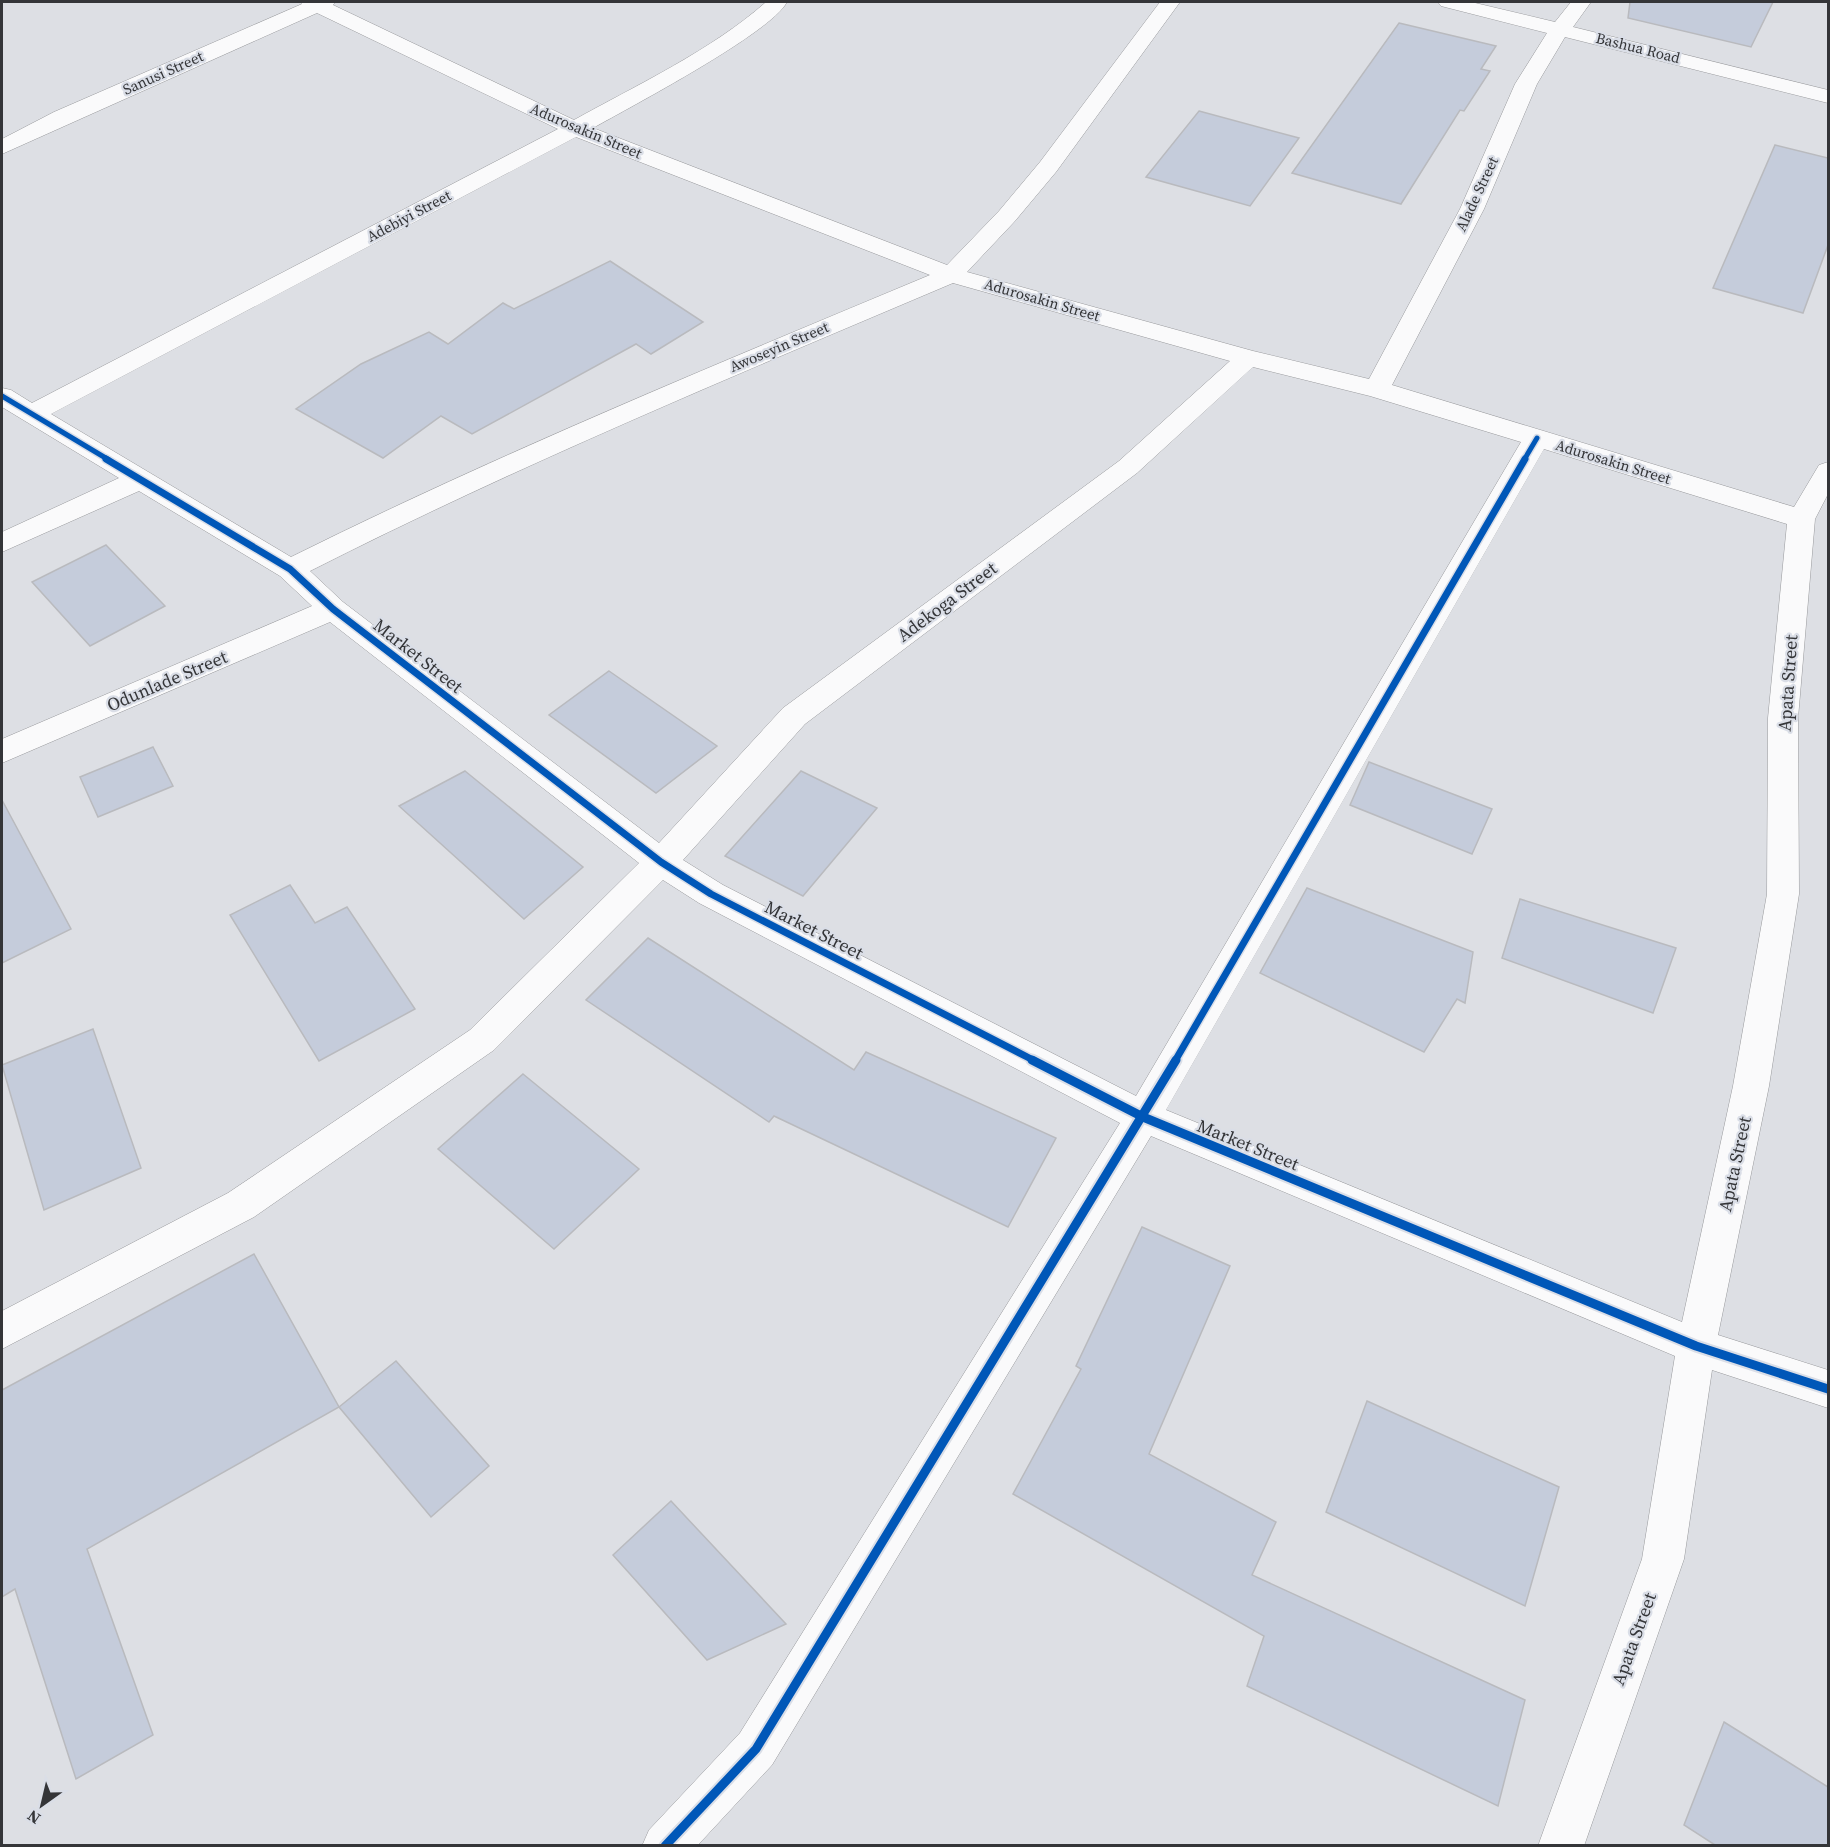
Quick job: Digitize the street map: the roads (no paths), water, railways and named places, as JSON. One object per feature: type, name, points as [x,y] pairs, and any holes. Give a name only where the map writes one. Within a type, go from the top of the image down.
[{"type":"street","name":"Adurosakin Street","points":[[318,2],[575,129],[951,275],[1248,358],[1377,389],[1802,519]]},
{"type":"street","name":"Sanusi Street","points":[[2,147],[62,117],[318,2]]},
{"type":"street","name":"Adebiyi Street","points":[[31,414],[575,129],[679,70],[756,21],[777,2]]},
{"type":"street","name":"Awoseyin Street","points":[[290,569],[426,501],[701,380],[951,275],[1007,216],[1048,167],[1170,2]]},
{"type":"street","name":"Bashua Road","points":[[1448,2],[1828,96]]},
{"type":"street","name":"Alade Street","points":[[1377,389],[1472,208],[1526,84],[1560,29],[1581,2]]},
{"type":"street","name":"Adekoga Street","points":[[2,1331],[241,1205],[482,1040],[661,862],[794,716],[1128,467],[1248,358]]},
{"type":"street","name":"Market Street","points":[[2,396],[290,569],[333,609],[661,862],[711,894],[1143,1117],[1696,1346],[1828,1389]]},
{"type":"street","points":[[665,1845],[756,1749],[1143,1117],[1250,929],[1537,438]]},
{"type":"street","name":"Apata Street","points":[[1561,1845],[1663,1559],[1696,1346],[1751,1086],[1783,894],[1783,718],[1802,519],[1828,471]]},
{"type":"street","points":[[2,543],[139,480]]},
{"type":"street","name":"Odunlade Street","points":[[2,752],[333,609]]}]
